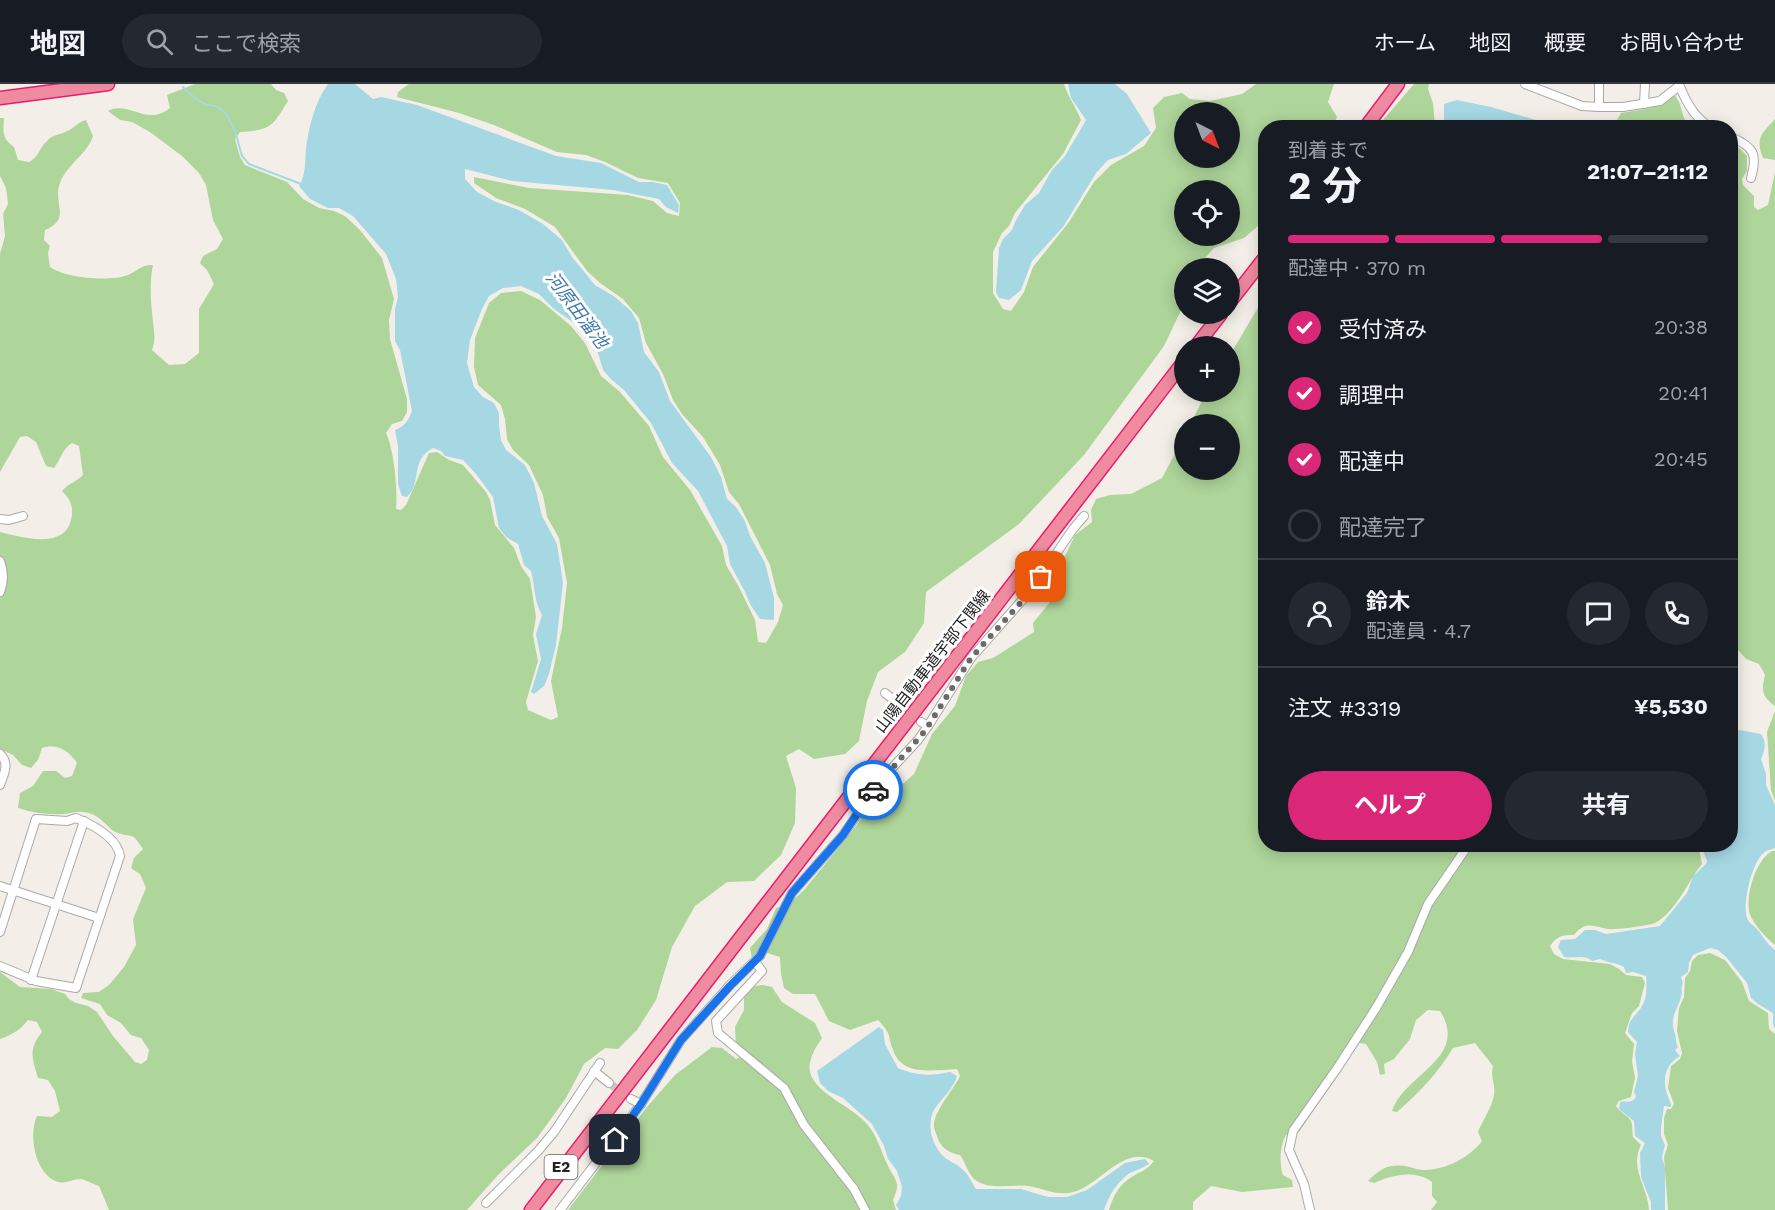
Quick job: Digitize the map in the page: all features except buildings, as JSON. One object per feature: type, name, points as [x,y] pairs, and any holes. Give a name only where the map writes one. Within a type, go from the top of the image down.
[{"type":"highway","points":[[0,98],[108,84]]},
{"type":"highway","points":[[1371,120],[1398,84]]},
{"type":"highway","points":[[1240,289],[1258,265]]},
{"type":"highway","points":[[1204,336],[1213,324]]},
{"type":"highway","name":"山陽自動車道宇部下関線","points":[[529,1210],[1174,374]]},
{"type":"street","points":[[1525,84],[1582,106],[1599,107],[1660,101],[1679,85],[1700,120]]},
{"type":"street","points":[[1599,84],[1599,107]]},
{"type":"street","points":[[1644,104],[1645,84]]},
{"type":"street","points":[[1738,140],[1752,151],[1755,162],[1751,178]]},
{"type":"street","points":[[0,519],[9,520],[23,516]]},
{"type":"street","points":[[560,1210],[641,1104],[681,1040],[760,956],[792,893],[843,835],[881,780],[918,740],[925,724],[971,658],[1032,590],[1084,516]]},
{"type":"street","points":[[0,561],[3,568],[3,583],[0,592]]},
{"type":"street","points":[[885,693],[900,705]]},
{"type":"street","points":[[0,754],[5,759],[6,766],[0,785]]},
{"type":"street","points":[[0,932],[36,819],[67,821],[76,818],[116,842],[120,856],[76,987],[32,980],[0,966]]},
{"type":"street","points":[[32,980],[84,821]]},
{"type":"street","points":[[1311,1210],[1304,1184],[1289,1150],[1293,1131],[1376,1008],[1408,952],[1428,903],[1463,852]]},
{"type":"street","points":[[0,886],[99,918]]},
{"type":"street","points":[[755,962],[762,971],[716,1021],[718,1033],[784,1088],[804,1125],[854,1189],[865,1210]]},
{"type":"street","points":[[486,1203],[554,1132],[600,1063]]},
{"type":"street","points":[[594,1071],[609,1083]]},
{"type":"street","points":[[631,1099],[641,1104]]},
{"type":"green space","points":[[195,84],[271,84],[276,90],[284,93],[288,101],[270,126],[240,132],[235,139],[240,157],[245,165],[287,182],[303,199],[319,208],[345,216],[360,230],[382,258],[394,299],[389,320],[390,339],[407,399],[407,412],[402,421],[392,424],[386,433],[395,471],[396,509],[401,510],[406,505],[429,453],[437,452],[463,465],[486,492],[495,525],[514,548],[521,566],[530,579],[536,617],[533,635],[538,661],[526,702],[528,710],[551,720],[558,717],[551,681],[562,628],[567,583],[559,538],[547,517],[543,495],[529,465],[513,450],[507,439],[501,405],[478,385],[474,367],[475,338],[489,303],[501,293],[521,291],[540,300],[571,326],[585,343],[601,376],[620,392],[649,426],[663,457],[690,490],[722,546],[726,565],[755,620],[758,642],[766,643],[778,622],[783,605],[777,594],[770,565],[739,504],[729,492],[720,465],[703,437],[682,414],[673,400],[663,374],[646,343],[639,318],[623,299],[587,271],[555,227],[525,209],[496,198],[474,183],[474,177],[529,188],[628,195],[653,201],[667,213],[679,216],[680,203],[668,183],[638,178],[586,155],[557,152],[494,125],[459,113],[397,97],[398,92],[409,84],[1064,84],[1081,120],[1063,154],[1015,213],[993,252],[993,293],[1003,309],[1011,311],[1024,292],[1033,267],[1069,222],[1094,182],[1111,165],[1144,146],[1156,128],[1153,108],[1164,97],[1182,93],[1190,99],[1210,101],[1242,94],[1256,84],[1334,84],[1328,102],[1337,117],[1336,120],[1258,120],[1258,226],[1244,238],[1240,239],[1240,180],[1174,180],[1174,246],[1220,246],[1214,248],[1205,258],[1174,258],[1174,324],[1164,346],[1084,455],[1019,524],[926,592],[924,623],[905,652],[878,672],[867,701],[859,741],[845,754],[814,759],[799,749],[786,756],[796,788],[795,823],[781,855],[754,881],[727,882],[695,906],[672,947],[656,1000],[637,1030],[618,1049],[605,1048],[584,1064],[566,1098],[537,1138],[498,1175],[467,1210],[109,1210],[99,1186],[81,1179],[58,1182],[50,1178],[39,1163],[33,1133],[37,1116],[52,1117],[60,1111],[55,1091],[48,1080],[38,1078],[34,1064],[33,1049],[42,1032],[37,1022],[28,1020],[16,1032],[0,1039],[0,972],[20,987],[51,989],[97,1012],[135,1062],[141,1064],[147,1060],[149,1050],[141,1038],[131,1035],[121,1023],[107,1015],[100,1004],[81,998],[83,993],[99,992],[109,985],[124,967],[136,945],[133,919],[146,888],[140,874],[131,868],[134,858],[143,849],[134,838],[114,831],[89,813],[46,814],[18,808],[20,793],[33,786],[43,771],[56,771],[65,778],[72,776],[77,763],[63,749],[48,747],[42,748],[38,760],[31,768],[22,765],[13,755],[0,749],[0,532],[40,539],[60,535],[67,529],[72,511],[70,501],[62,491],[83,475],[79,446],[72,443],[69,445],[54,468],[46,466],[36,442],[27,436],[20,437],[0,472],[0,254],[5,236],[3,214],[8,204],[6,188],[0,176],[0,118],[4,118],[4,134],[7,141],[14,147],[18,160],[29,162],[36,157],[50,138],[86,120],[93,136],[86,149],[62,179],[58,193],[60,216],[53,226],[45,230],[44,240],[50,246],[48,253],[50,267],[66,274],[110,278],[128,275],[143,267],[153,265],[151,294],[154,339],[152,350],[169,365],[185,364],[199,353],[199,309],[214,284],[207,270],[200,263],[203,256],[217,249],[223,239],[213,220],[206,185],[199,173],[182,156],[150,132],[132,122],[120,120],[108,111],[115,108],[153,115],[170,108],[167,95]]},
{"type":"green space","points":[[1414,84],[1429,84],[1434,120],[1383,120]]},
{"type":"green space","points":[[1674,94],[1685,120],[1617,120],[1621,113],[1656,106]]},
{"type":"green space","points":[[1775,119],[1775,160],[1763,158],[1760,140],[1763,132]]},
{"type":"green space","points":[[1738,148],[1747,156],[1747,171],[1742,179],[1743,185],[1754,196],[1754,207],[1758,210],[1768,205],[1775,172],[1775,706],[1764,693],[1765,675],[1759,664],[1746,659],[1738,650]]},
{"type":"green space","points":[[1258,308],[1258,852],[1700,852],[1702,864],[1669,912],[1655,923],[1608,929],[1586,926],[1574,935],[1558,938],[1550,946],[1554,954],[1563,959],[1610,964],[1626,975],[1642,977],[1645,983],[1639,1006],[1632,1013],[1625,1033],[1634,1044],[1632,1062],[1635,1077],[1631,1097],[1619,1101],[1616,1106],[1631,1121],[1633,1137],[1641,1145],[1637,1162],[1649,1210],[1431,1210],[1437,1202],[1432,1196],[1432,1182],[1426,1178],[1411,1174],[1374,1183],[1368,1181],[1382,1169],[1392,1166],[1424,1170],[1440,1168],[1463,1158],[1482,1141],[1478,1132],[1493,1100],[1493,1066],[1475,1043],[1453,1048],[1420,1090],[1397,1112],[1392,1111],[1409,1086],[1441,1054],[1447,1041],[1447,1027],[1440,1011],[1428,1010],[1416,1020],[1410,1039],[1394,1059],[1384,1064],[1385,1074],[1380,1075],[1377,1062],[1366,1044],[1359,1043],[1344,1061],[1299,1132],[1286,1135],[1281,1149],[1281,1166],[1283,1175],[1292,1180],[1293,1187],[1242,1192],[1211,1186],[1193,1202],[1193,1210],[1109,1210],[1119,1188],[1154,1161],[1142,1157],[1121,1162],[1080,1190],[1069,1193],[1028,1186],[987,1185],[974,1179],[960,1155],[944,1148],[934,1129],[940,1107],[960,1076],[957,1069],[929,1071],[904,1065],[897,1059],[887,1032],[878,1020],[850,1030],[829,1021],[815,994],[793,994],[784,988],[780,957],[767,953],[752,958],[750,948],[767,929],[776,908],[789,904],[804,890],[857,825],[871,802],[881,793],[904,783],[914,774],[932,734],[955,706],[966,676],[978,662],[993,658],[1034,632],[1033,623],[1054,597],[1063,578],[1064,558],[1075,535],[1092,522],[1091,510],[1096,499],[1110,495],[1131,494],[1162,478],[1174,456],[1174,480],[1240,480],[1240,414],[1195,414],[1202,402],[1240,402],[1240,338]]},
{"type":"green space","points":[[1775,711],[1775,801],[1771,790],[1767,732]]},
{"type":"green space","points":[[1775,851],[1775,945],[1753,920],[1748,904],[1757,869],[1766,855]]},
{"type":"green space","points":[[1710,953],[1725,960],[1742,982],[1749,1001],[1768,1013],[1769,1029],[1775,1034],[1775,1210],[1668,1210],[1664,1157],[1668,1145],[1664,1134],[1664,1118],[1667,1109],[1671,1109],[1674,1104],[1668,1088],[1671,1066],[1680,1059],[1682,1053],[1677,1031],[1679,1008],[1684,997],[1685,978],[1690,971],[1692,961],[1698,955]]},
{"type":"green space","points":[[755,986],[772,987],[782,1002],[815,1023],[822,1038],[811,1059],[810,1070],[813,1079],[829,1095],[860,1117],[871,1129],[896,1182],[897,1189],[893,1200],[896,1210],[568,1210],[646,1108],[675,1075],[712,1047],[722,1048],[736,1059],[744,1055],[736,1046],[735,1027],[744,1010],[744,997]]},
{"type":"water","name":"河原田溜池","points":[[328,84],[355,84],[373,99],[381,97],[417,105],[556,156],[601,163],[639,182],[667,185],[679,205],[678,213],[666,207],[659,199],[613,190],[512,181],[465,169],[465,179],[477,192],[519,210],[543,224],[562,240],[572,257],[595,285],[615,297],[631,311],[638,323],[644,352],[659,372],[670,401],[711,457],[721,477],[727,499],[736,507],[745,521],[750,536],[765,563],[774,598],[774,620],[760,619],[750,604],[730,564],[727,546],[698,491],[672,463],[651,423],[624,390],[603,370],[598,353],[580,327],[554,309],[539,294],[521,286],[503,288],[489,296],[482,309],[470,340],[467,363],[474,387],[483,397],[494,403],[499,413],[501,440],[506,450],[525,465],[534,483],[542,516],[557,544],[563,583],[556,645],[544,686],[534,694],[531,692],[541,659],[536,634],[542,615],[536,599],[531,571],[524,565],[518,544],[506,537],[499,528],[493,497],[463,460],[445,456],[441,451],[433,448],[426,453],[418,465],[412,491],[407,497],[402,496],[398,484],[398,446],[395,430],[406,423],[412,411],[400,350],[395,341],[395,309],[398,297],[396,279],[386,254],[353,216],[339,208],[328,208],[310,199],[299,186],[304,173],[311,123],[316,106]]},
{"type":"water","points":[[1068,84],[1115,84],[1127,94],[1151,133],[1126,154],[1108,160],[1096,173],[1063,227],[1032,261],[1021,290],[1009,300],[999,298],[996,292],[999,248],[1003,239],[1012,230],[1025,205],[1039,193],[1052,170],[1065,156],[1086,120],[1071,98]]},
{"type":"water","points":[[1457,100],[1536,120],[1444,120],[1444,104]]},
{"type":"water","points":[[1738,730],[1761,734],[1763,737],[1765,746],[1761,759],[1766,774],[1766,785],[1775,805],[1775,848],[1766,851],[1756,863],[1749,882],[1746,911],[1749,921],[1775,950],[1775,1029],[1773,1013],[1751,998],[1747,983],[1727,958],[1718,950],[1710,948],[1693,955],[1688,972],[1681,977],[1682,995],[1673,1019],[1678,1047],[1675,1050],[1680,1056],[1669,1066],[1665,1078],[1671,1107],[1664,1106],[1661,1128],[1661,1136],[1665,1145],[1662,1157],[1665,1168],[1665,1210],[1651,1210],[1651,1202],[1641,1177],[1640,1153],[1645,1143],[1635,1136],[1634,1121],[1619,1109],[1620,1102],[1631,1101],[1636,1096],[1634,1092],[1638,1076],[1635,1054],[1637,1042],[1628,1032],[1631,1020],[1644,1003],[1646,976],[1633,972],[1626,973],[1624,967],[1600,959],[1592,961],[1582,957],[1564,957],[1558,947],[1561,940],[1575,939],[1585,930],[1595,930],[1606,934],[1660,926],[1687,893],[1693,876],[1706,864],[1704,852],[1738,852]]},
{"type":"water","points":[[879,1027],[883,1030],[885,1044],[898,1068],[918,1074],[950,1072],[957,1076],[934,1110],[930,1122],[931,1135],[944,1157],[965,1172],[976,1189],[1021,1189],[1048,1197],[1067,1197],[1087,1190],[1125,1163],[1145,1159],[1149,1164],[1121,1180],[1104,1210],[899,1210],[896,1205],[901,1196],[902,1187],[897,1171],[888,1159],[872,1124],[843,1098],[828,1091],[820,1083],[817,1071]]},
{"type":"waterway","points":[[183,87],[198,100],[217,106],[227,115],[235,131],[242,156],[249,164],[301,184]]},
{"type":"tunnel","points":[[609,1083],[631,1099]]},
{"type":"way so far","points":[[873,790],[925,731],[971,658],[1041,577]]},
{"type":"route","points":[[615,1140],[641,1104],[681,1040],[760,956],[792,893],[843,835],[873,790]]}]
